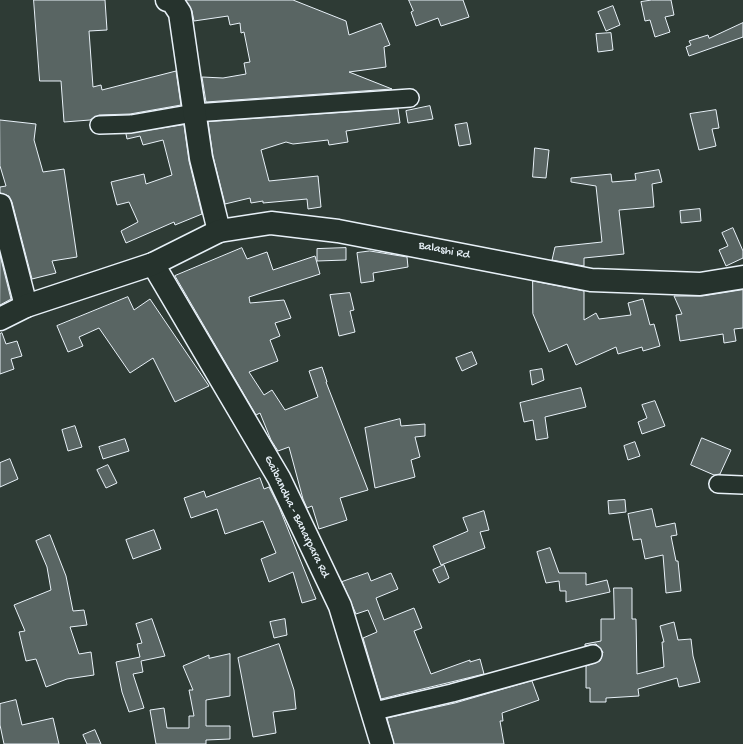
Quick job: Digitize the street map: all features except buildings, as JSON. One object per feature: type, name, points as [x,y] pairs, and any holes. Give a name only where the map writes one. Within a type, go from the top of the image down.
[{"type":"main road","points":[[167,0],[172,1],[180,14],[201,158],[219,231]]},
{"type":"main road","points":[[0,205],[26,306]]},
{"type":"main road","name":"Balashi Rd","points":[[0,319],[26,306],[152,264],[219,231],[270,223],[338,230],[591,280],[700,284],[743,277]]},
{"type":"main road","name":"Gaibandha - Banarpara Rd","points":[[152,264],[279,478],[340,606],[382,744]]},
{"type":"street","points":[[99,125],[131,124],[194,113],[410,98]]},
{"type":"street","points":[[718,484],[743,485]]},
{"type":"street","points":[[371,707],[379,710],[415,702],[593,654]]}]
